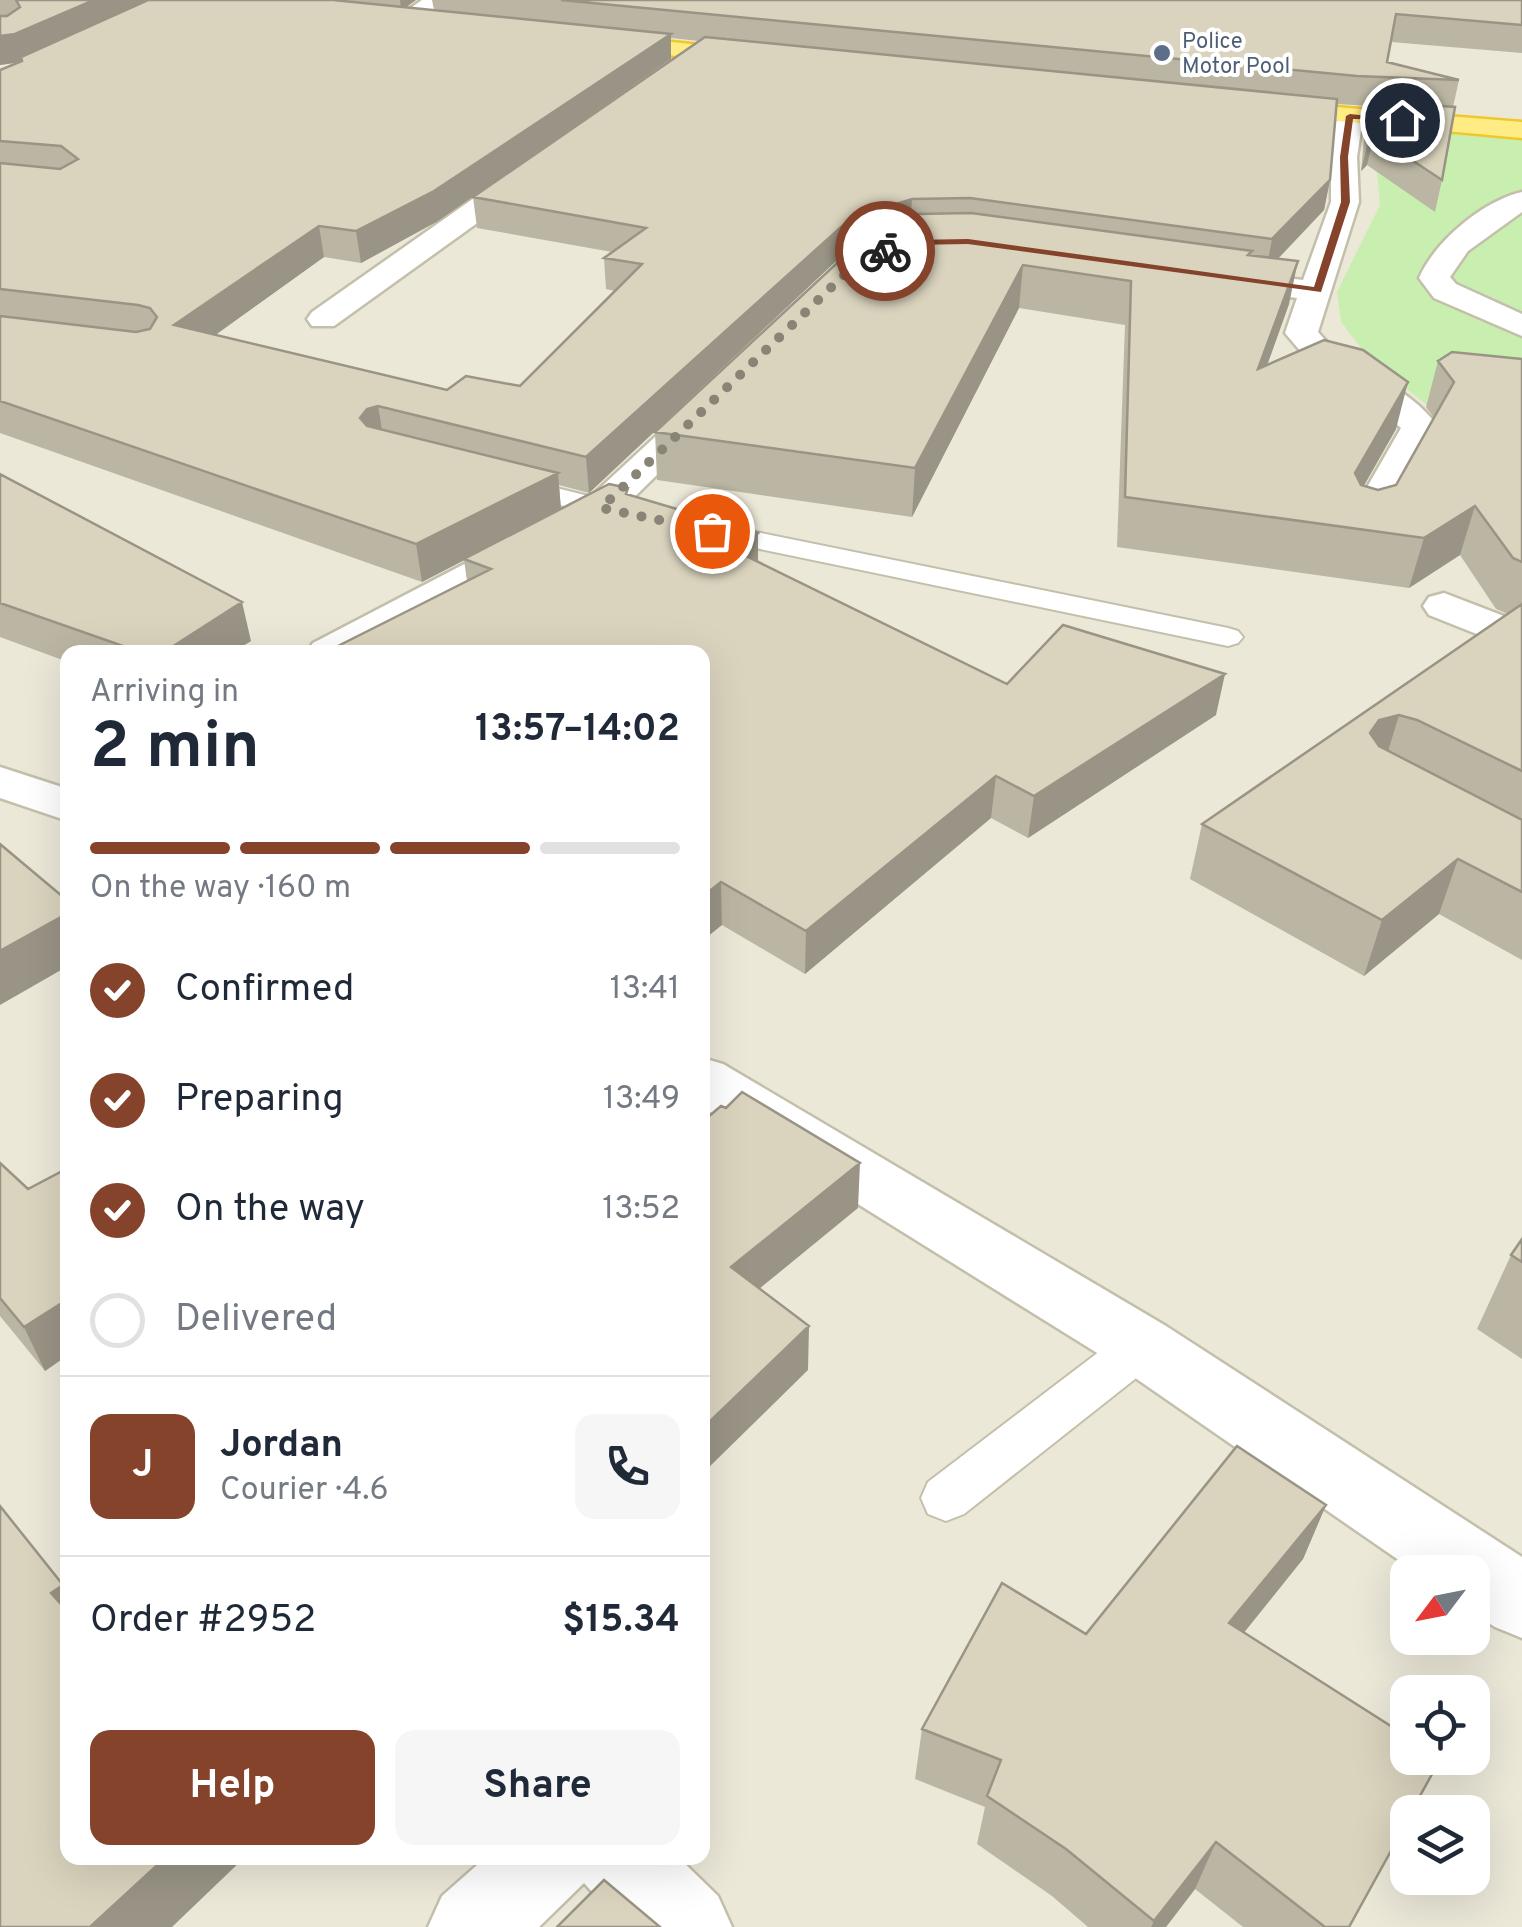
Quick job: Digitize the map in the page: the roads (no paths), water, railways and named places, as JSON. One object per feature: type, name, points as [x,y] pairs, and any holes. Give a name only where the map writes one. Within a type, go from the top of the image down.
[{"type":"highway","points":[[411,11],[454,21]]},
{"type":"highway","points":[[572,32],[784,54],[700,52],[572,32]]},
{"type":"highway","points":[[1522,115],[1242,98],[1350,116],[1522,130]]},
{"type":"street","points":[[670,73],[700,52]]},
{"type":"street","points":[[1350,116],[1344,157],[1346,202],[1300,333],[1312,350],[1377,388],[1404,408],[1420,427],[1366,524]]},
{"type":"street","points":[[323,319],[553,155]]},
{"type":"street","points":[[1522,200],[1501,211],[1438,264],[1434,278],[1445,291],[1522,326]]},
{"type":"street","points":[[1183,273],[1318,290]]},
{"type":"street","points":[[342,645],[601,508],[738,376]]},
{"type":"street","points":[[1444,606],[1522,638]]},
{"type":"street","points":[[0,782],[60,803]]},
{"type":"street","points":[[710,1084],[1142,1346],[1522,1601]]},
{"type":"street","points":[[473,1927],[542,1865]]},
{"type":"street","points":[[624,1865],[688,1927]]},
{"type":"lane","points":[[492,480],[601,508],[1228,637]]},
{"type":"lane","points":[[946,1498],[1142,1346]]},
{"type":"place","name":"Police Motor Pool","points":[[1162,53]]}]
